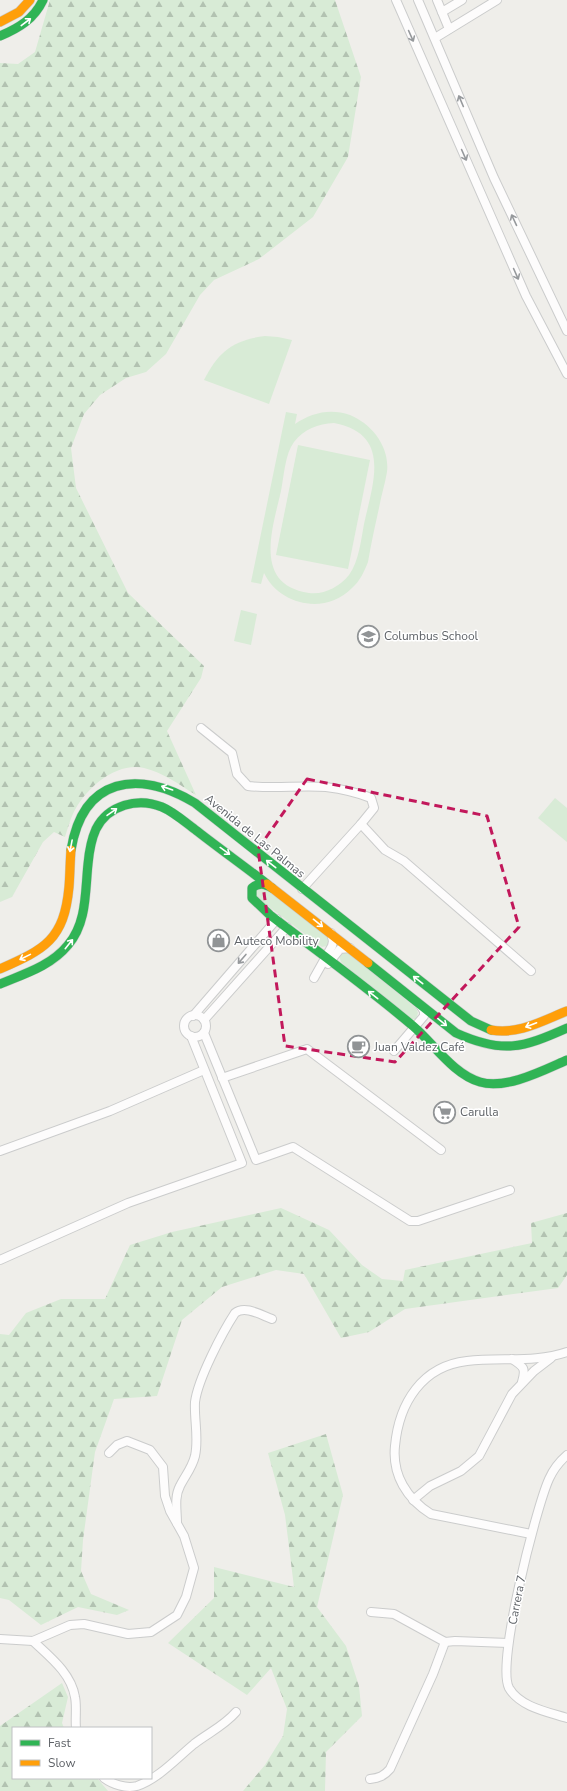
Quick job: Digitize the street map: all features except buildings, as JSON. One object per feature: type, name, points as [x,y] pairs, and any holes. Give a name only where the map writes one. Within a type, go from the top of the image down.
[{"type":"main road","points":[[0,22],[19,12],[30,0]]},
{"type":"main road","points":[[0,36],[23,25],[36,14],[44,0]]},
{"type":"main road","name":"Avenida de Las Palmas","points":[[0,969],[37,951],[52,940],[56,934],[67,907],[70,853],[80,818],[100,794],[120,785],[144,783],[158,785],[180,794],[195,803],[459,1012],[487,1029],[503,1032],[518,1030],[567,1011]]},
{"type":"main road","points":[[0,984],[52,961],[76,936],[84,913],[89,861],[97,825],[118,807],[139,802],[158,805],[168,810],[231,855],[350,948],[456,1034],[481,1044],[505,1048],[522,1046],[567,1028]]},
{"type":"main road","points":[[276,890],[264,884],[259,884],[252,888],[251,893],[256,902],[276,919],[415,1027],[458,1068],[480,1082],[503,1082],[546,1069],[567,1060]]},
{"type":"street","points":[[396,0],[526,296],[567,374]]},
{"type":"street","points":[[418,0],[494,178],[567,331]]},
{"type":"street","points":[[437,0],[449,29]]},
{"type":"street","points":[[442,12],[462,0]]},
{"type":"street","points":[[435,38],[497,0]]},
{"type":"street","points":[[200,728],[232,753],[237,774],[248,786],[268,788],[325,787],[353,791],[371,798],[374,808],[302,889]]},
{"type":"street","points":[[361,824],[385,850],[404,861],[530,971]]},
{"type":"street","points":[[0,1260],[128,1203],[242,1163],[190,1036],[186,1032],[184,1025],[187,1019],[193,1016],[276,919]]},
{"type":"street","points":[[204,1020],[287,927]]},
{"type":"street","points":[[316,979],[328,959],[333,941],[330,933]]},
{"type":"street","points":[[328,959],[340,949],[350,948]]},
{"type":"street","points":[[394,1051],[424,1016],[424,1012],[418,1003]]},
{"type":"street","points":[[193,1016],[199,1016],[204,1020],[206,1025],[204,1033],[256,1160],[294,1147],[410,1221],[418,1221],[510,1190]]},
{"type":"street","points":[[190,1036],[196,1038],[204,1033]]},
{"type":"street","points":[[222,1078],[307,1049],[442,1150]]},
{"type":"street","points":[[0,1151],[110,1111],[204,1070]]},
{"type":"street","points":[[178,1525],[176,1504],[179,1488],[190,1469],[198,1442],[195,1403],[197,1389],[235,1313],[239,1310],[244,1310],[272,1319]]},
{"type":"street","points":[[531,1534],[431,1514],[413,1500],[404,1489],[398,1475],[394,1454],[400,1418],[406,1402],[415,1388],[438,1370],[452,1364],[467,1361],[551,1358],[567,1352]]},
{"type":"street","points":[[413,1500],[430,1486],[461,1471],[479,1456],[512,1394],[522,1383],[551,1358]]},
{"type":"street","points":[[512,1359],[522,1366],[525,1372],[522,1383]]},
{"type":"street","points":[[0,1639],[33,1641],[70,1625],[84,1624],[128,1634],[151,1632],[177,1615],[186,1597],[194,1568],[184,1536],[170,1512],[165,1496],[163,1467],[150,1450],[127,1442],[117,1445],[109,1453]]},
{"type":"street","name":"Carrera 7","points":[[567,1455],[550,1477],[539,1506],[531,1534],[508,1643],[505,1670],[506,1681],[513,1694],[533,1707],[567,1718]]},
{"type":"street","points":[[371,1612],[394,1614],[446,1642],[508,1643]]},
{"type":"street","points":[[33,1641],[60,1667],[71,1684],[75,1699],[76,1727]]},
{"type":"street","points":[[370,1779],[386,1775],[390,1769],[446,1642]]},
{"type":"street","points":[[152,1777],[204,1736],[224,1723],[236,1712]]},
{"type":"street","points":[[106,1779],[118,1785],[137,1786],[149,1779]]},
{"type":"highlighted area","points":[[307,779],[487,816],[519,927],[395,1062],[285,1046],[258,849]]},
{"type":"green space","points":[[50,0],[335,0],[361,77],[348,157],[313,217],[259,259],[214,280],[200,295],[166,354],[146,372],[126,378],[100,395],[84,414],[71,448],[76,488],[128,593],[204,666],[201,678],[167,731],[196,795],[164,776],[144,768],[134,767],[114,772],[96,784],[88,792],[76,808],[65,837],[54,832],[43,842],[12,897],[0,902],[0,63],[18,64],[35,52]]},
{"type":"green space","points":[[265,336],[292,340],[269,404],[204,380],[215,362],[228,349],[235,344]]},
{"type":"green space","points":[[286,412],[297,414],[295,424],[314,414],[328,412],[343,413],[358,419],[372,430],[378,438],[386,454],[387,463],[387,472],[368,562],[360,579],[352,588],[341,596],[330,602],[317,604],[304,603],[281,593],[271,584],[264,573],[261,584],[251,582]],"holes":[[[334,423],[352,429],[364,438],[371,449],[374,462],[374,477],[355,563],[349,575],[341,583],[326,591],[320,593],[309,593],[291,588],[279,579],[273,567],[271,552],[271,537],[274,521],[285,465],[291,447],[298,437],[317,426]]]},
{"type":"green space","points":[[298,445],[370,460],[348,569],[276,555]]},
{"type":"green space","points":[[241,610],[257,614],[251,645],[234,641]]},
{"type":"green space","points":[[555,798],[567,808],[567,842],[538,818]]},
{"type":"green space","points":[[264,888],[326,935],[329,942],[327,946],[322,947],[256,897],[254,889]]},
{"type":"green space","points":[[342,952],[347,952],[416,1008],[418,1013],[416,1019],[408,1019],[341,962],[339,956]]},
{"type":"green space","points":[[281,1208],[329,1230],[362,1265],[382,1279],[403,1281],[405,1270],[532,1243],[531,1223],[567,1213],[567,1275],[558,1288],[405,1309],[369,1332],[341,1338],[304,1274],[276,1270],[222,1287],[182,1320],[157,1396],[114,1399],[95,1452],[83,1540],[81,1571],[91,1594],[129,1610],[117,1615],[78,1607],[41,1625],[9,1600],[0,1598],[0,1334],[9,1335],[26,1313],[61,1299],[105,1299],[130,1245],[172,1232]]},
{"type":"green space","points":[[326,1434],[343,1495],[317,1607],[346,1646],[359,1686],[362,1716],[326,1752],[325,1791],[243,1791],[265,1765],[283,1736],[287,1709],[271,1668],[247,1695],[168,1643],[214,1598],[214,1567],[294,1587],[285,1515],[268,1453]]},
{"type":"green space","points":[[62,1683],[68,1697],[62,1723],[64,1727],[12,1727],[12,1779],[98,1779],[108,1791],[0,1791],[0,1726]]},
{"type":"traffic: fast","points":[[0,36],[13,30],[30,18],[43,0]]},
{"type":"traffic: fast","points":[[71,850],[77,826],[87,807],[100,794],[116,786],[134,784],[153,786],[174,792],[195,803],[471,1021],[491,1030]]},
{"type":"traffic: fast","points":[[0,984],[37,969],[54,959],[68,945],[79,927],[82,917],[89,855],[94,833],[101,821],[108,814],[124,805],[143,803],[153,804],[166,809],[267,884]]},
{"type":"traffic: fast","points":[[272,888],[267,885],[257,885],[252,888],[252,898],[270,915],[360,983],[413,1026],[452,1066],[470,1078],[490,1084],[513,1081],[525,1078],[567,1060]]},
{"type":"traffic: fast","points":[[368,963],[456,1033],[472,1040],[500,1046],[512,1046],[537,1040],[567,1028]]},
{"type":"traffic: slow","points":[[0,22],[19,12],[30,0]]},
{"type":"traffic: slow","points":[[0,969],[16,962],[40,948],[50,940],[57,931],[66,905],[69,887],[71,850]]},
{"type":"traffic: slow","points":[[267,884],[368,963]]},
{"type":"traffic: slow","points":[[491,1030],[511,1031],[520,1029],[567,1011]]},
{"type":"place","name":"Columbus School","points":[[369,636]]},
{"type":"place","name":"Auteco Mobility","points":[[219,941]]},
{"type":"place","name":"Juan Valdez Café","points":[[359,1047]]},
{"type":"place","name":"Carulla","points":[[444,1112]]}]
